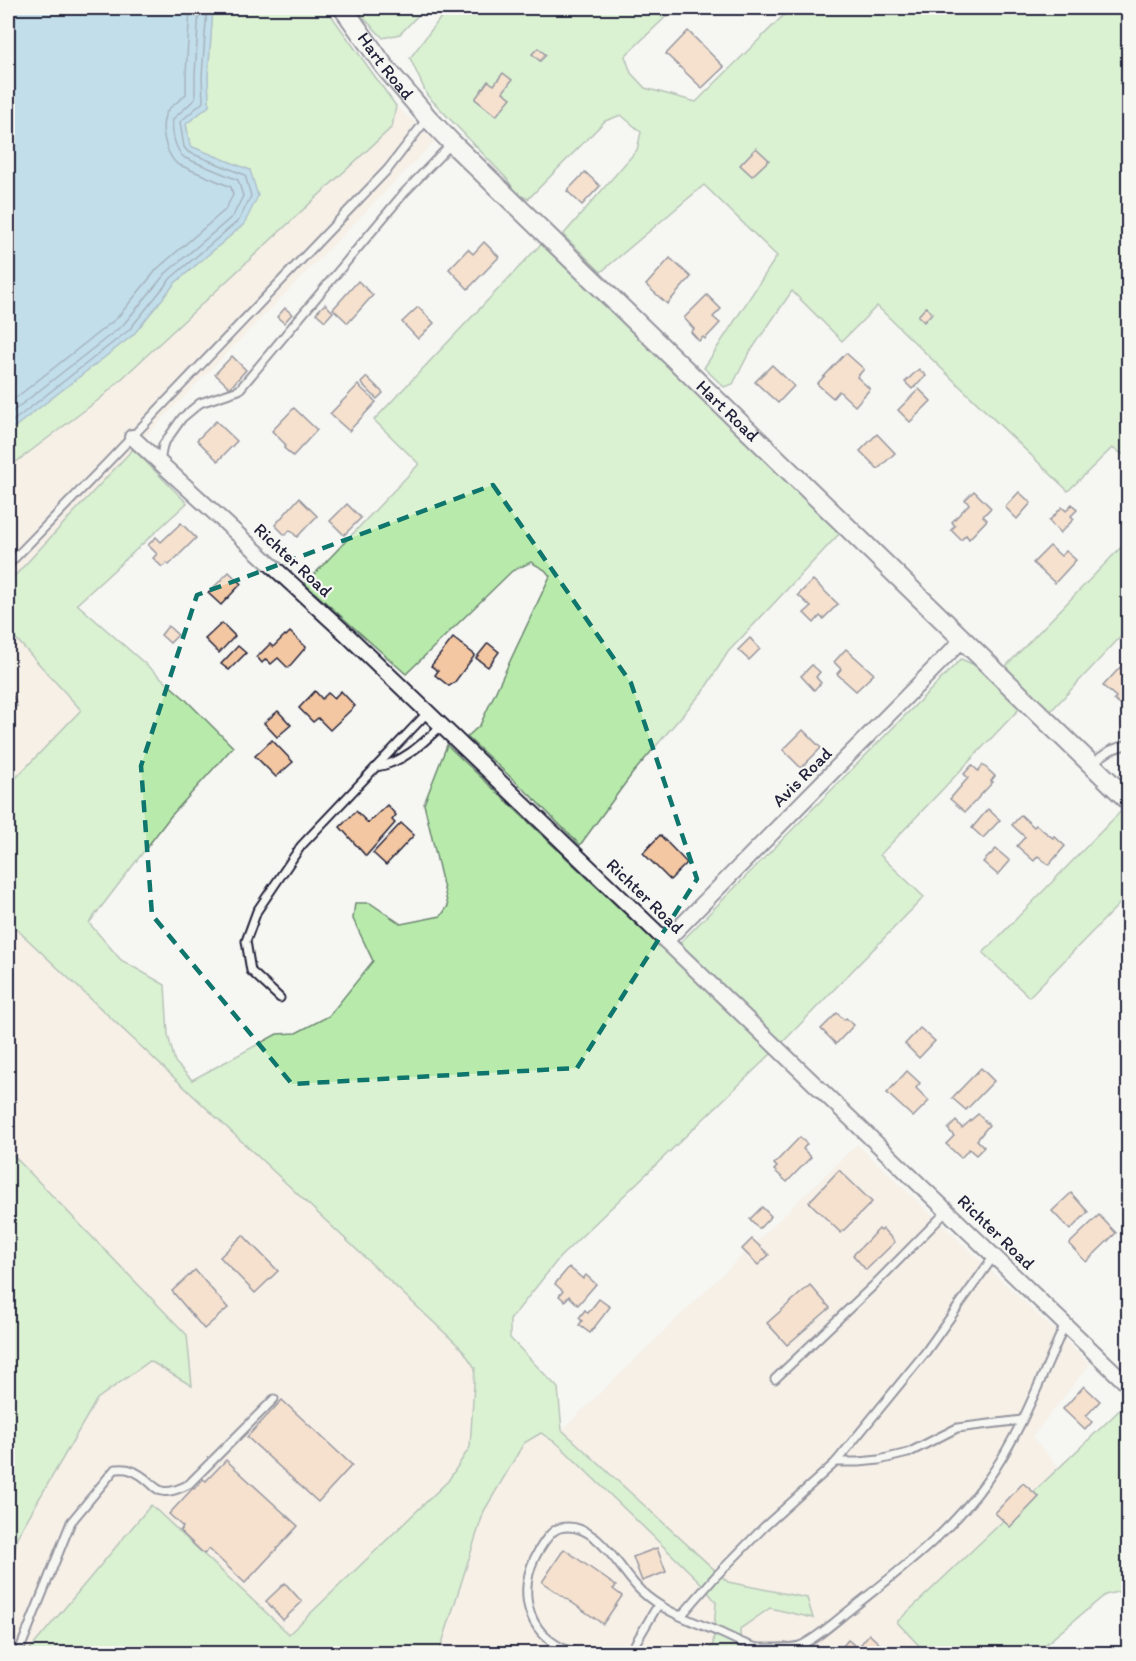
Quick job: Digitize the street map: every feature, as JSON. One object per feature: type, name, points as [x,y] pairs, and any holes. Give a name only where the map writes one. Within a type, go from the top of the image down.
[{"type":"street","name":"Hart Road","points":[[343,8],[384,66],[452,143],[964,638],[1128,800]]},
{"type":"street","name":"Richter Road","points":[[132,437],[239,533],[442,725],[1128,1385]]},
{"type":"street","name":"Avis Road","points":[[666,941],[964,638]]},
{"type":"lane","points":[[8,565],[388,169],[428,118]]},
{"type":"lane","points":[[160,463],[163,445],[182,418],[200,403],[239,390],[404,194],[452,143]]},
{"type":"lane","points":[[280,998],[251,971],[246,941],[257,911],[301,846],[428,712]]},
{"type":"lane","points":[[376,767],[389,765],[418,747],[442,725]]},
{"type":"lane","points":[[1092,763],[1112,750],[1128,744]]},
{"type":"lane","points":[[775,1379],[873,1286],[948,1210]]},
{"type":"lane","points":[[681,1617],[715,1577],[764,1527],[836,1461],[926,1353],[994,1256]]},
{"type":"lane","points":[[581,1653],[567,1651],[537,1629],[528,1609],[525,1586],[530,1564],[544,1542],[556,1529],[568,1526],[592,1535],[618,1561],[640,1590],[658,1605],[756,1651],[799,1646],[828,1627],[938,1538],[986,1482],[1022,1420],[1065,1324]]},
{"type":"lane","points":[[18,1653],[71,1522],[115,1469],[129,1469],[158,1490],[174,1492],[189,1484],[274,1399]]},
{"type":"lane","points":[[836,1461],[879,1460],[908,1453],[957,1428],[1022,1420]]},
{"type":"lane","points":[[629,1653],[658,1605]]},
{"type":"highlighted area","points":[[493,485],[631,683],[697,879],[577,1068],[292,1084],[152,915],[141,766],[197,595]]},
{"type":"shaded area","points":[[396,106],[435,141],[133,449],[8,583],[8,468],[101,398],[183,323],[392,127]]},
{"type":"shaded area","points":[[8,630],[81,710],[8,786]]},
{"type":"shaded area","points":[[8,921],[463,1350],[475,1368],[470,1447],[448,1481],[289,1635],[151,1505],[27,1653],[8,1653],[8,1591],[17,1537],[97,1399],[150,1360],[191,1385],[187,1335],[8,1150]]},
{"type":"shaded area","points":[[857,1144],[1090,1364],[1032,1437],[1059,1467],[897,1621],[926,1653],[741,1653],[740,1629],[770,1608],[813,1618],[807,1598],[728,1583],[562,1430]]},
{"type":"shaded area","points":[[541,1433],[559,1445],[700,1581],[716,1603],[713,1646],[705,1653],[439,1654],[484,1511],[525,1443]]},
{"type":"green space","points":[[213,8],[326,8],[396,106],[392,127],[101,398],[8,468],[8,432],[133,335],[175,283],[244,224],[250,170],[190,146],[186,124],[209,106],[208,76]]},
{"type":"green space","points":[[357,8],[425,8],[400,34],[383,38]]},
{"type":"green space","points":[[448,8],[675,8],[625,56],[631,73],[645,88],[696,102],[791,8],[1128,8],[1128,457],[1112,448],[1068,491],[877,306],[842,341],[792,291],[748,355],[733,384],[724,387],[704,368],[777,256],[704,185],[601,272],[563,235],[637,150],[641,132],[621,115],[605,121],[528,199],[516,193],[507,179],[427,95],[410,58]]},
{"type":"green space","points":[[541,244],[840,533],[728,652],[704,690],[632,774],[580,845],[467,737],[480,725],[550,576],[545,570],[531,562],[512,571],[406,674],[305,584],[419,464],[374,420]]},
{"type":"green space","points":[[133,449],[187,503],[77,604],[184,698],[233,747],[170,817],[89,923],[121,960],[165,985],[168,1035],[175,1062],[192,1080],[277,1034],[296,1033],[329,1016],[373,961],[353,919],[355,903],[370,903],[401,924],[441,916],[448,906],[424,804],[447,745],[772,1053],[560,1257],[510,1320],[510,1338],[558,1388],[562,1430],[728,1582],[807,1598],[813,1618],[770,1608],[740,1629],[741,1653],[705,1653],[713,1645],[716,1602],[699,1581],[559,1445],[541,1433],[524,1443],[484,1511],[439,1653],[27,1653],[151,1505],[289,1634],[448,1481],[470,1447],[475,1368],[463,1350],[8,921],[8,786],[81,710],[8,630],[8,583]]},
{"type":"green space","points":[[1128,540],[1128,629],[1050,712],[1005,667]]},
{"type":"green space","points":[[961,659],[979,667],[1021,707],[880,855],[924,897],[781,1044],[679,944]]},
{"type":"green space","points":[[1126,806],[1128,809],[1128,895],[1029,997],[983,953]]},
{"type":"green space","points":[[8,1150],[187,1335],[192,1386],[150,1361],[97,1399],[17,1537],[8,1591]]},
{"type":"green space","points":[[1127,1403],[1128,1595],[1121,1591],[1105,1595],[1035,1653],[926,1653],[897,1622]]},
{"type":"water","points":[[8,8],[213,8],[208,76],[209,106],[186,124],[190,146],[250,170],[258,196],[244,224],[175,283],[133,335],[8,432]]},
{"type":"building","points":[[688,31],[724,67],[702,88],[666,54]]},
{"type":"building","points":[[538,48],[546,55],[540,61],[532,54]]},
{"type":"building","points":[[503,73],[512,80],[503,92],[511,98],[496,116],[475,99],[488,81],[494,85]]},
{"type":"building","points":[[756,148],[769,160],[752,176],[740,165]]},
{"type":"building","points":[[585,172],[600,186],[582,205],[567,191]]},
{"type":"building","points":[[484,242],[499,257],[468,289],[449,269],[468,249],[473,254]]},
{"type":"building","points":[[670,258],[691,277],[667,304],[646,285]]},
{"type":"building","points":[[358,281],[373,295],[348,323],[333,309]]},
{"type":"building","points":[[707,295],[721,309],[713,317],[720,323],[705,339],[703,337],[699,341],[691,332],[694,329],[684,318]]},
{"type":"building","points":[[325,304],[333,312],[325,321],[316,313]]},
{"type":"building","points":[[418,307],[434,323],[418,339],[402,322]]},
{"type":"building","points":[[926,307],[932,313],[924,322],[918,316]]},
{"type":"building","points":[[285,308],[292,314],[284,323],[277,317]]},
{"type":"building","points":[[846,353],[864,369],[857,377],[870,389],[855,406],[839,391],[833,398],[817,384]]},
{"type":"building","points":[[232,356],[246,370],[230,388],[215,374]]},
{"type":"building","points":[[772,365],[794,386],[778,403],[755,382]]},
{"type":"building","points":[[919,369],[926,376],[912,389],[905,382]]},
{"type":"building","points":[[367,377],[383,393],[377,399],[361,383]]},
{"type":"building","points":[[358,385],[376,402],[349,431],[330,414]]},
{"type":"building","points":[[919,389],[931,401],[910,422],[898,410]]},
{"type":"building","points":[[294,408],[317,430],[293,456],[272,431]]},
{"type":"building","points":[[216,421],[237,441],[218,461],[197,440]]},
{"type":"building","points":[[877,434],[895,453],[878,469],[860,451]]},
{"type":"building","points":[[974,491],[991,508],[983,516],[987,520],[969,539],[966,535],[961,540],[951,530],[955,526],[952,522],[969,504],[965,500]]},
{"type":"building","points":[[1019,492],[1031,503],[1017,519],[1005,507]]},
{"type":"building","points":[[299,498],[317,516],[297,537],[290,530],[285,535],[275,525]]},
{"type":"building","points":[[347,504],[361,518],[344,535],[330,521]]},
{"type":"building","points":[[1072,504],[1077,510],[1071,516],[1074,519],[1060,533],[1049,521],[1062,507],[1066,511]]},
{"type":"building","points":[[181,523],[196,538],[169,565],[167,563],[162,567],[153,558],[157,554],[148,545],[156,537],[161,542]]},
{"type":"building","points":[[1050,546],[1061,556],[1066,551],[1076,560],[1055,583],[1033,563]]},
{"type":"building","points":[[229,572],[241,584],[221,605],[208,593]]},
{"type":"building","points":[[813,580],[838,604],[823,619],[820,616],[814,623],[804,613],[811,607],[798,595]]},
{"type":"building","points":[[222,623],[235,636],[219,653],[205,639]]},
{"type":"building","points":[[168,626],[178,635],[170,643],[161,635]]},
{"type":"building","points":[[290,632],[306,647],[288,668],[278,658],[271,664],[266,659],[262,663],[257,657],[270,644],[273,647]]},
{"type":"building","points":[[453,638],[475,655],[454,683],[449,686],[435,675],[438,671],[431,666]]},
{"type":"building","points":[[750,638],[760,649],[749,660],[738,650]]},
{"type":"building","points":[[488,643],[499,652],[488,667],[476,658]]},
{"type":"building","points":[[238,646],[246,653],[229,670],[221,664]]},
{"type":"building","points":[[846,649],[874,674],[856,691],[837,674],[841,669],[834,662]]},
{"type":"building","points":[[1124,663],[1128,667],[1128,705],[1125,709],[1103,686]]},
{"type":"building","points":[[812,665],[820,672],[816,677],[821,683],[814,690],[801,676]]},
{"type":"building","points":[[8,685],[17,706],[8,710]]},
{"type":"building","points":[[315,691],[322,699],[328,693],[334,698],[341,691],[355,706],[330,730],[318,718],[313,722],[299,708]]},
{"type":"building","points":[[278,711],[291,725],[277,737],[264,723]]},
{"type":"building","points":[[803,730],[821,748],[801,768],[783,750]]},
{"type":"building","points":[[272,740],[293,762],[276,777],[255,756]]},
{"type":"building","points":[[972,765],[978,771],[983,765],[995,776],[991,781],[993,782],[965,812],[950,799],[968,778],[964,774]]},
{"type":"building","points":[[387,805],[396,815],[392,820],[395,823],[366,856],[340,827],[356,811],[368,823]]},
{"type":"building","points":[[988,809],[1000,820],[983,838],[972,828]]},
{"type":"building","points":[[1021,815],[1034,827],[1036,825],[1053,838],[1054,836],[1065,846],[1049,865],[1038,856],[1034,861],[1017,846],[1025,837],[1012,825]]},
{"type":"building","points":[[401,823],[414,835],[386,865],[373,853]]},
{"type":"building","points":[[660,835],[687,863],[670,880],[643,853]]},
{"type":"building","points":[[996,849],[1010,861],[998,875],[983,862]]},
{"type":"building","points":[[837,1013],[854,1025],[836,1044],[821,1029]]},
{"type":"building","points":[[920,1028],[935,1041],[919,1058],[905,1044]]},
{"type":"building","points":[[981,1068],[994,1081],[966,1110],[952,1098]]},
{"type":"building","points":[[907,1071],[920,1083],[916,1088],[929,1101],[913,1117],[887,1093]]},
{"type":"building","points":[[978,1114],[989,1125],[977,1140],[984,1147],[976,1155],[969,1149],[961,1158],[946,1144],[954,1136],[948,1129],[956,1121],[962,1128]]},
{"type":"building","points":[[800,1137],[807,1144],[803,1149],[811,1157],[787,1182],[774,1170],[777,1167],[774,1164]]},
{"type":"building","points":[[839,1170],[872,1202],[841,1233],[809,1202]]},
{"type":"building","points":[[1071,1193],[1088,1212],[1070,1230],[1052,1211]]},
{"type":"building","points":[[762,1207],[771,1216],[759,1229],[750,1219]]},
{"type":"building","points":[[1099,1215],[1116,1233],[1086,1262],[1069,1244]]},
{"type":"building","points":[[879,1229],[881,1231],[883,1229],[895,1242],[866,1270],[853,1255]]},
{"type":"building","points":[[243,1235],[278,1271],[255,1293],[220,1257]]},
{"type":"building","points":[[752,1239],[769,1255],[758,1265],[742,1249]]},
{"type":"building","points":[[569,1267],[583,1279],[586,1275],[596,1284],[578,1305],[569,1296],[565,1301],[559,1296],[563,1291],[555,1284]]},
{"type":"building","points":[[195,1270],[228,1308],[204,1329],[172,1291]]},
{"type":"building","points":[[810,1285],[830,1308],[787,1345],[767,1323]]},
{"type":"building","points":[[599,1299],[610,1307],[590,1333],[579,1325],[582,1321],[579,1318],[585,1310],[588,1313]]},
{"type":"building","points":[[1084,1386],[1100,1401],[1086,1416],[1092,1422],[1085,1430],[1063,1409]]},
{"type":"building","points":[[282,1400],[352,1465],[318,1502],[247,1437]]},
{"type":"building","points":[[226,1460],[298,1526],[245,1583],[209,1549],[204,1554],[180,1531],[183,1527],[169,1514],[193,1488],[203,1479],[206,1481]]},
{"type":"building","points":[[1023,1483],[1039,1497],[1010,1527],[995,1513]]},
{"type":"building","points":[[657,1548],[666,1572],[642,1581],[633,1557]]},
{"type":"building","points":[[564,1549],[616,1586],[613,1589],[622,1596],[603,1624],[542,1582]]},
{"type":"building","points":[[285,1583],[302,1602],[283,1620],[266,1601]]},
{"type":"building","points":[[869,1634],[884,1648],[879,1654],[836,1654],[848,1640],[858,1648]]}]
